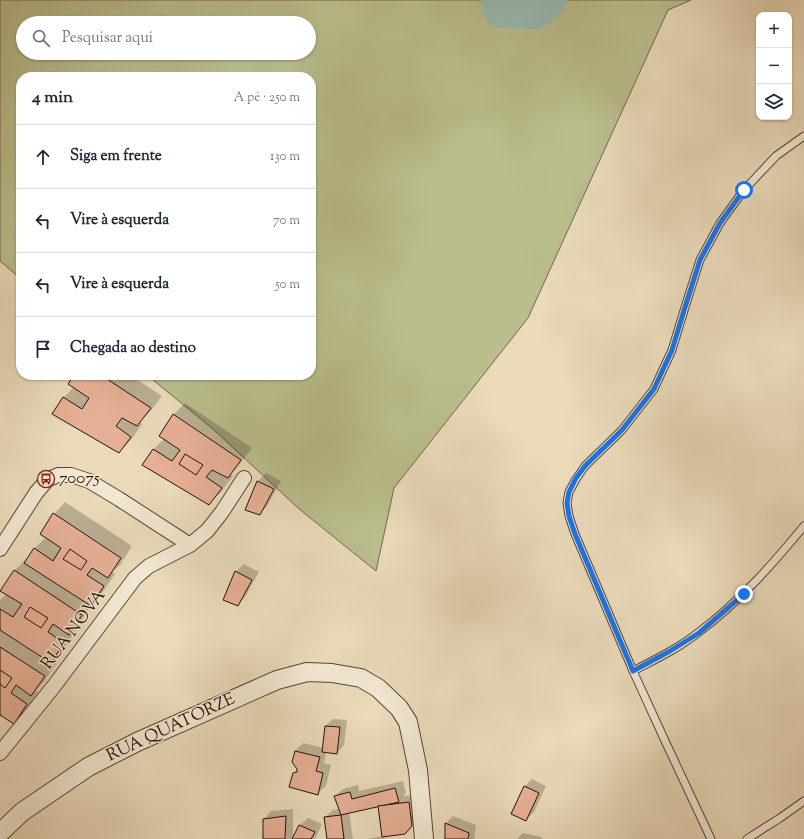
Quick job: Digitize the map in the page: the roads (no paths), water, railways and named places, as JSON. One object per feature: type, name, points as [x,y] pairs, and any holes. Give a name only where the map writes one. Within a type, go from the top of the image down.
[{"type":"street","points":[[0,549],[36,493],[47,480],[58,475],[71,475],[89,481],[190,545]]},
{"type":"street","name":"RUA NOVA","points":[[0,753],[54,686],[135,578],[149,566],[190,545],[207,531],[222,512],[244,478]]},
{"type":"street","name":"RUA QUATORZE","points":[[0,833],[22,812],[88,767],[137,742],[277,680],[307,672],[332,673],[361,678],[378,688],[399,708],[408,722],[418,770],[424,839]]},
{"type":"lane","points":[[711,839],[633,671],[575,534],[569,516],[567,503],[569,492],[576,478],[585,466],[622,430],[654,389],[672,350],[700,260],[720,223],[744,190],[776,156],[804,136]]},
{"type":"lane","points":[[633,671],[699,633],[744,594],[804,526]]},
{"type":"lane","points":[[747,839],[804,801]]},
{"type":"waterway","points":[[497,0],[500,12],[536,13],[551,0]]},
{"type":"place","name":"70075","points":[[46,479]]}]
